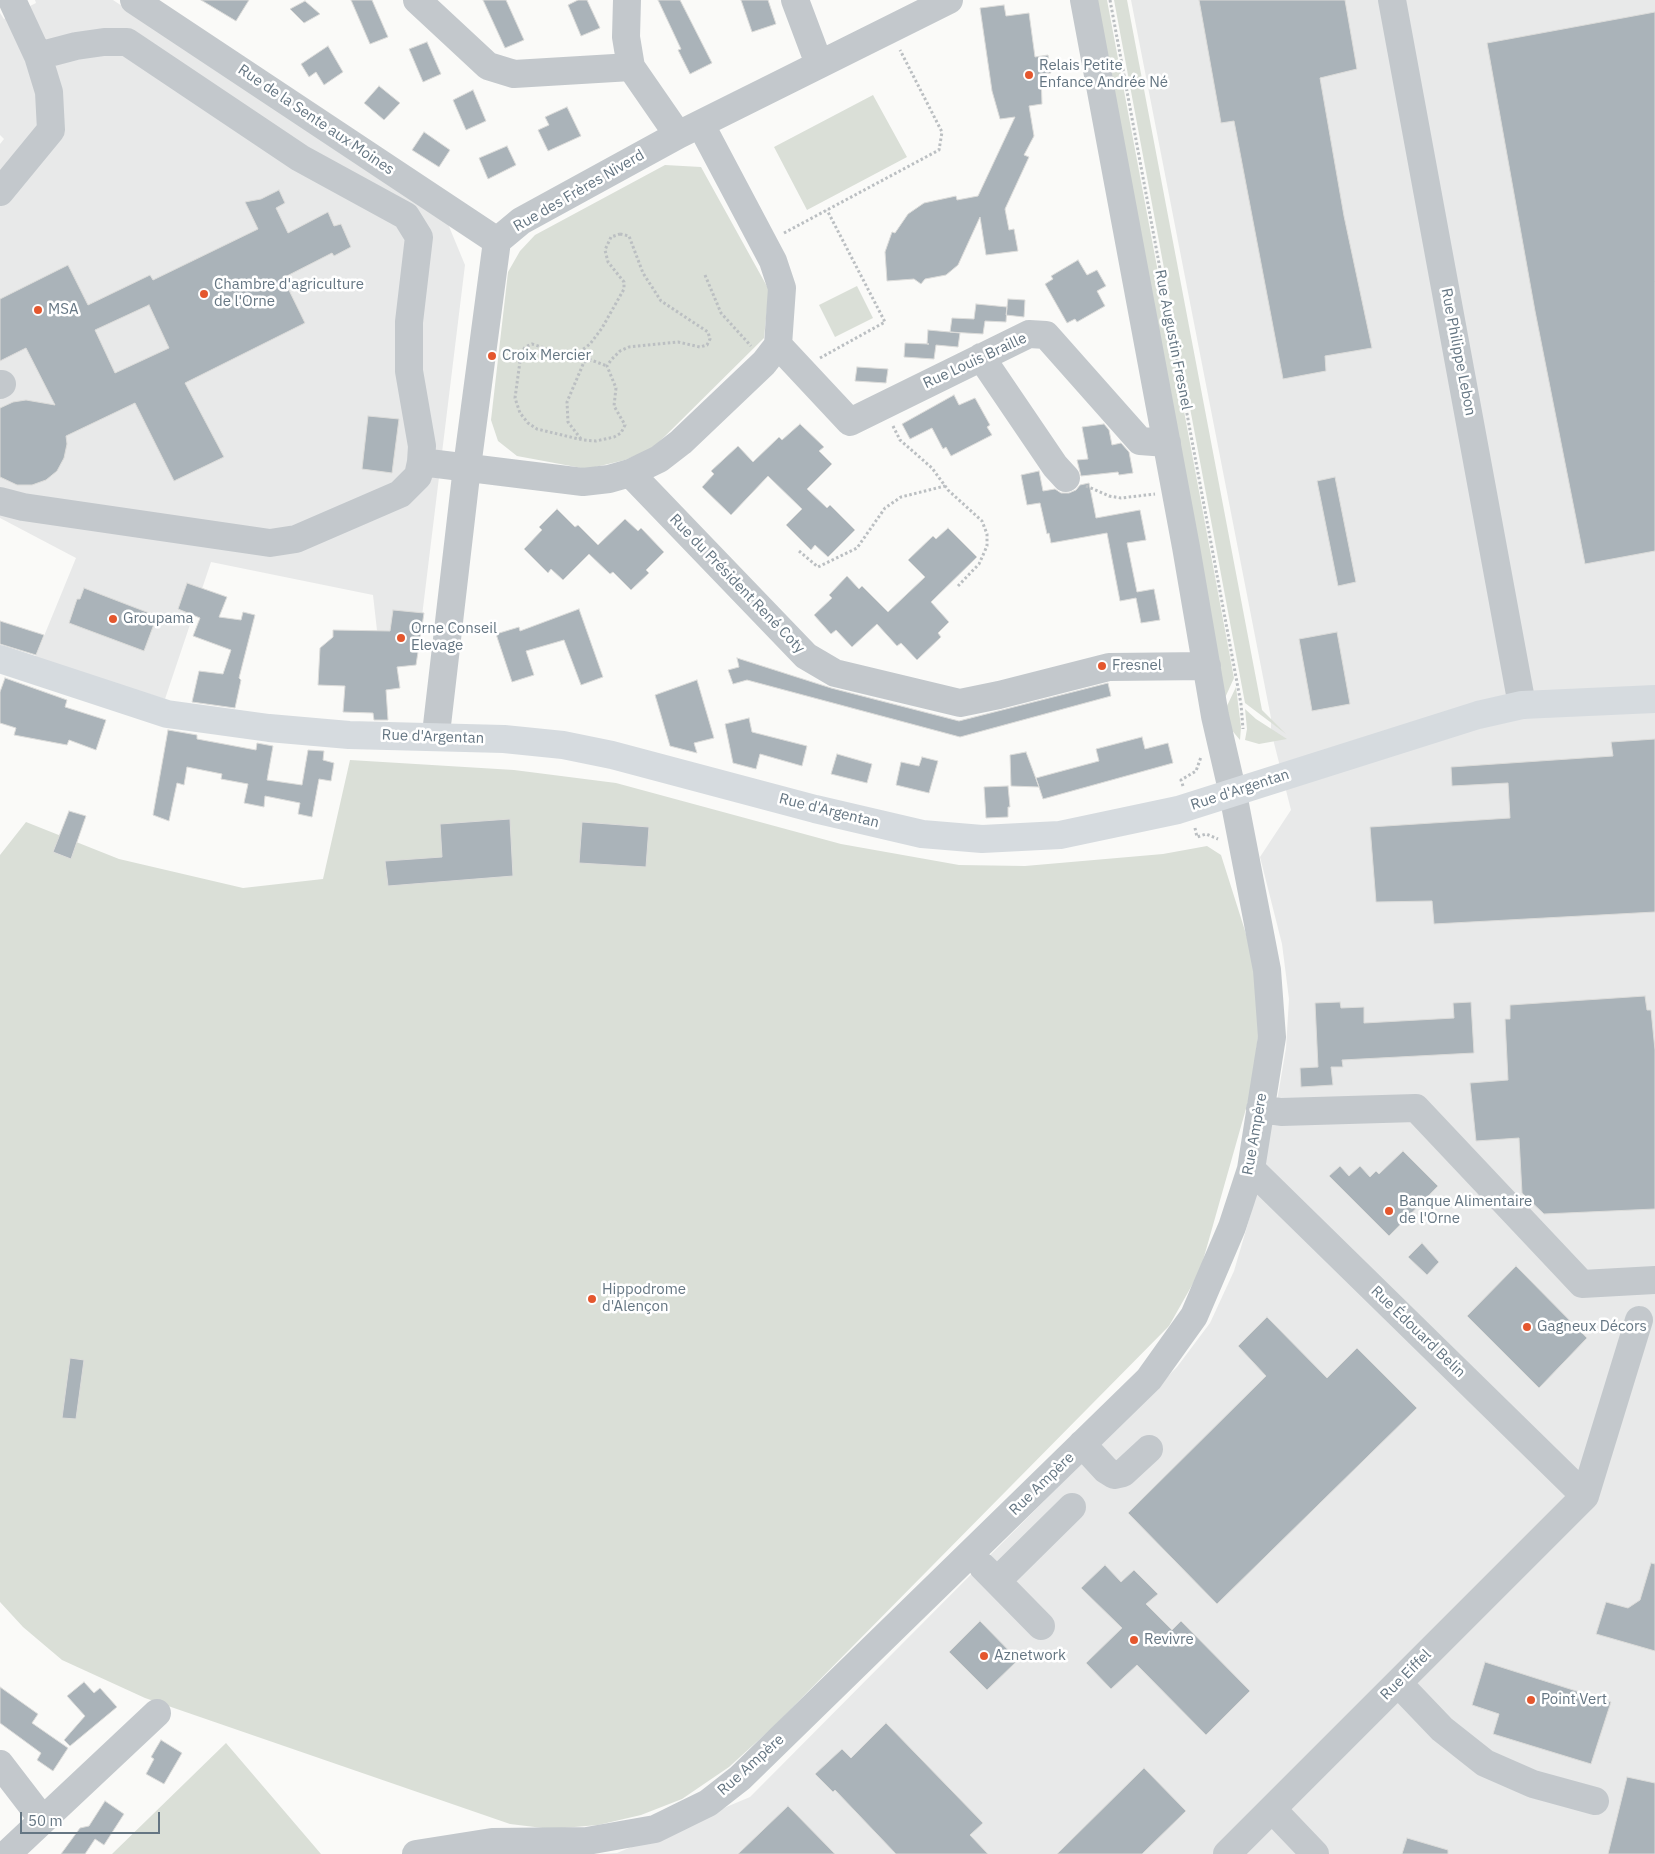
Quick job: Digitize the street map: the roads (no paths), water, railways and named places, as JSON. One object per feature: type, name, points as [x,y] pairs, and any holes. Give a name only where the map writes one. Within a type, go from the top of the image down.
[{"type":"main road","name":"Rue d'Argentan","points":[[0,659],[167,714],[269,728],[349,735],[438,736],[563,744],[612,755],[815,809],[922,834],[982,839],[1060,835],[1178,810],[1478,715],[1522,705],[1655,699]]},
{"type":"street","name":"Rue de la Sente aux Moines","points":[[134,0],[497,241]]},
{"type":"street","points":[[417,0],[488,66],[514,74],[631,67]]},
{"type":"street","points":[[421,462],[583,482],[609,479],[630,473],[659,459],[681,442],[772,353],[782,288],[773,262],[764,244],[690,130],[631,67],[626,36],[627,0]]},
{"type":"street","points":[[795,0],[819,64]]},
{"type":"street","name":"Rue des Frères Niverd","points":[[438,736],[437,725],[467,467],[497,241],[521,221],[690,130],[948,0]]},
{"type":"street","name":"Rue Augustin Fresnel","points":[[1084,0],[1208,666]]},
{"type":"street","name":"Rue Philippe Lebon","points":[[1392,0],[1522,705]]},
{"type":"street","points":[[0,192],[51,130],[49,92],[38,56],[15,6]]},
{"type":"street","points":[[0,501],[23,507],[249,540],[283,542],[376,506],[400,494],[418,476],[421,462],[422,446],[409,371],[409,322],[419,237],[406,216],[300,158],[127,42],[86,45],[38,56]]},
{"type":"street","name":"Rue Louis Braille","points":[[772,353],[800,369],[850,422],[1028,334],[1046,335],[1140,441],[1167,443]]},
{"type":"street","points":[[981,357],[1055,466],[1066,478]]},
{"type":"street","name":"Rue du Président René Coty","points":[[630,473],[806,656],[835,673],[960,703],[1000,695],[1109,667],[1208,666]]},
{"type":"street","name":"Rue Ampère","points":[[416,1854],[428,1850],[492,1842],[597,1839],[655,1829],[708,1803],[740,1778],[1148,1379],[1194,1316],[1232,1227],[1251,1168],[1272,1037],[1270,1000],[1260,931],[1233,794],[1215,716],[1208,666]]},
{"type":"street","points":[[1260,1109],[1281,1112],[1416,1108],[1582,1284],[1655,1280]]},
{"type":"street","name":"Rue Édouard Belin","points":[[1251,1168],[1585,1496]]},
{"type":"street","points":[[1585,1496],[1639,1320]]},
{"type":"street","points":[[1082,1444],[1106,1470],[1114,1475],[1124,1473],[1148,1449]]},
{"type":"street","name":"Rue Eiffel","points":[[1227,1854],[1585,1496]]},
{"type":"street","points":[[997,1581],[1072,1507]]},
{"type":"street","points":[[970,1554],[1040,1626]]},
{"type":"street","points":[[1398,1683],[1442,1729],[1485,1763],[1533,1784],[1595,1801]]},
{"type":"street","points":[[7,1854],[157,1713]]},
{"type":"street","points":[[0,1764],[43,1820]]},
{"type":"street","points":[[1272,1809],[1315,1854]]},
{"type":"place","name":"Relais Petite Enfance Andrée Né","points":[[1029,75]]},
{"type":"place","name":"Chambre d'agriculture de l'Orne","points":[[204,294]]},
{"type":"place","name":"MSA","points":[[38,310]]},
{"type":"place","name":"Croix Mercier","points":[[492,356]]},
{"type":"place","name":"Groupama","points":[[113,619]]},
{"type":"place","name":"Orne Conseil Elevage","points":[[401,638]]},
{"type":"place","name":"Fresnel","points":[[1102,666]]},
{"type":"place","name":"Banque Alimentaire de l'Orne","points":[[1389,1211]]},
{"type":"place","name":"Hippodrome d'Alençon","points":[[592,1299]]},
{"type":"place","name":"Gagneux Décors","points":[[1527,1327]]},
{"type":"place","name":"Revivre","points":[[1134,1640]]},
{"type":"place","name":"Aznetwork","points":[[984,1656]]},
{"type":"place","name":"Point Vert","points":[[1531,1700]]}]
